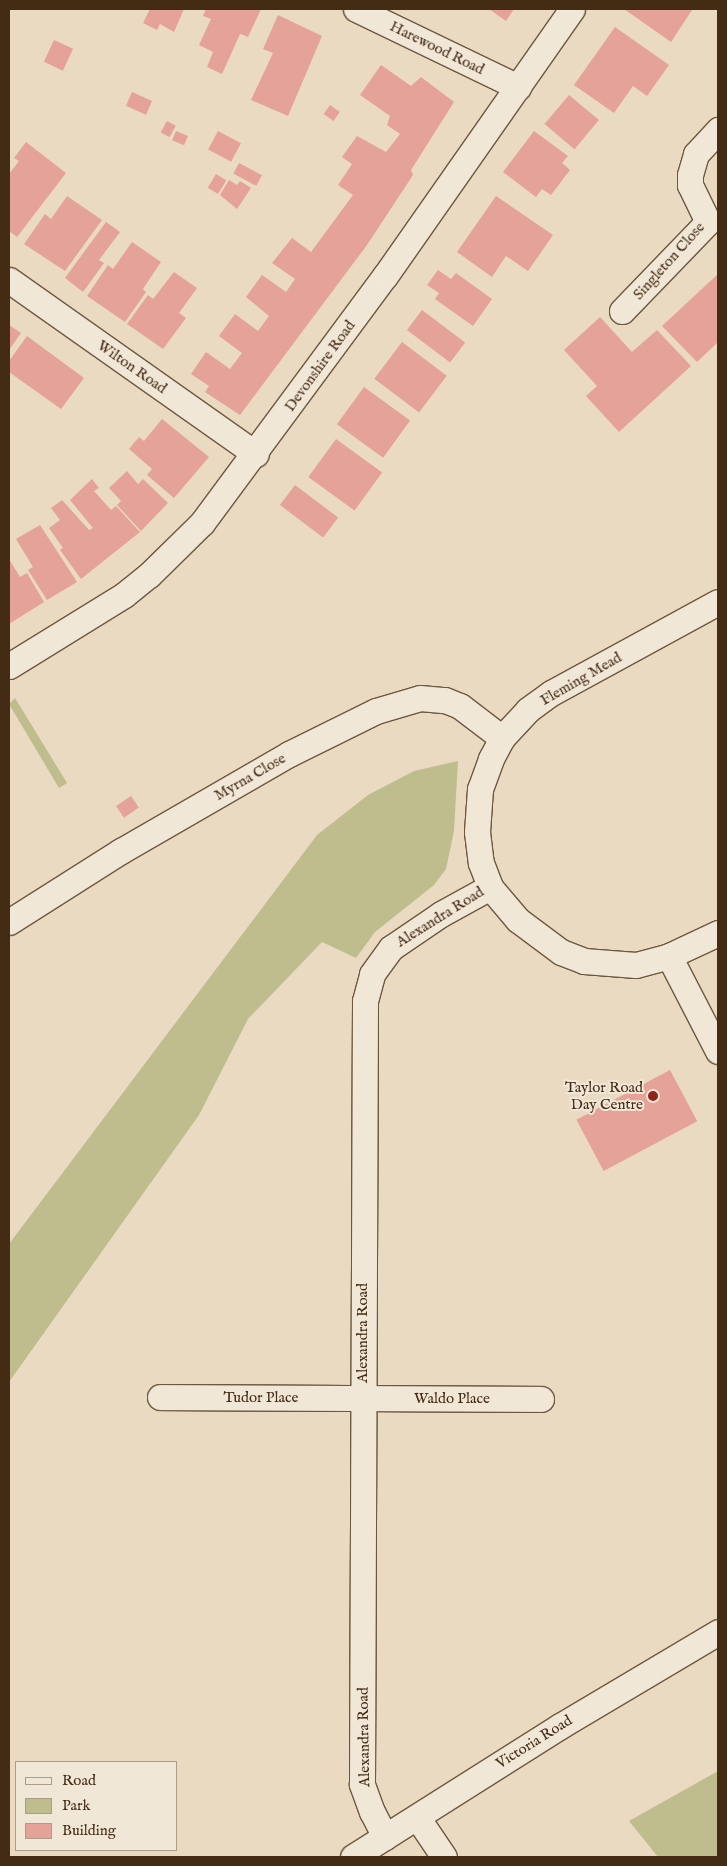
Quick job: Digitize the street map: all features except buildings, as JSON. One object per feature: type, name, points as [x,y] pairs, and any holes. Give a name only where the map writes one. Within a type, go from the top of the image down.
[{"type":"street","name":"Harewood Road","points":[[356,9],[518,87]]},
{"type":"street","name":"Devonshire Road","points":[[9,666],[124,595],[149,575],[202,523],[256,454],[572,9]]},
{"type":"street","name":"Singleton Close","points":[[622,312],[708,222],[690,185],[690,174],[696,154],[718,130]]},
{"type":"street","name":"Wilton Road","points":[[9,280],[256,454]]},
{"type":"street","name":"Fleming Mead","points":[[718,602],[551,694],[528,710],[502,738],[480,789],[478,809],[478,850],[490,886],[518,920],[561,952],[584,961],[612,965],[636,965],[669,956],[718,933]]},
{"type":"street","name":"Myrna Close","points":[[9,922],[130,846],[289,754],[376,711],[420,698],[445,700],[460,706],[502,738]]},
{"type":"street","name":"Alexandra Road","points":[[385,1837],[372,1812],[362,1784],[364,1012],[367,986],[380,962],[404,937],[490,886]]},
{"type":"street","points":[[669,956],[718,1051]]},
{"type":"street","name":"Tudor Place","points":[[160,1397],[363,1399]]},
{"type":"street","name":"Waldo Place","points":[[363,1399],[541,1399]]},
{"type":"street","name":"Victoria Road","points":[[353,1857],[658,1665],[718,1632]]},
{"type":"street","points":[[417,1817],[444,1857]]},
{"type":"green space","points":[[15,698],[67,783],[59,788],[9,704]]},
{"type":"green space","points":[[458,761],[454,831],[446,869],[434,885],[375,932],[356,958],[322,942],[248,1019],[199,1115],[9,1382],[9,1244],[317,835],[368,795],[414,771]]},
{"type":"green space","points":[[718,1771],[718,1857],[658,1857],[629,1821]]},
{"type":"place","name":"Taylor Road Day Centre","points":[[653,1096]]}]
